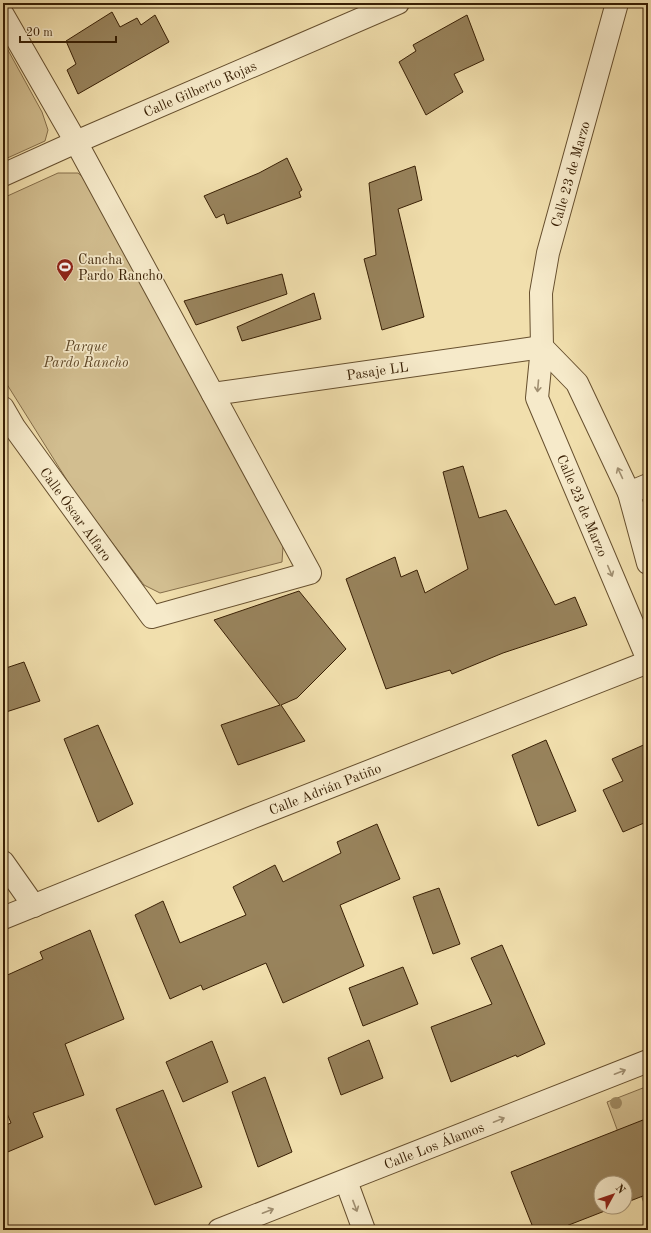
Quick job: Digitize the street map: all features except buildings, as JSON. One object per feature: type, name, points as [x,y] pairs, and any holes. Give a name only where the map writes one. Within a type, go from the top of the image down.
[{"type":"street","name":"Calle Gilberto Rojas","points":[[3,175],[398,3]]},
{"type":"street","name":"Calle 23 de Marzo","points":[[618,3],[548,253],[541,293],[542,347],[537,398],[648,661]]},
{"type":"street","points":[[3,15],[76,142],[213,394]]},
{"type":"street","points":[[542,347],[577,383],[639,489],[648,563]]},
{"type":"street","name":"Pasaje LL","points":[[213,394],[542,347]]},
{"type":"street","name":"Calle Óscar Alfaro","points":[[3,408],[14,427],[152,617],[310,573],[213,394]]},
{"type":"street","name":"Calle Adrián Patiño","points":[[3,918],[258,815],[648,661]]},
{"type":"street","points":[[3,862],[34,906]]},
{"type":"street","name":"Calle Los Álamos","points":[[219,1230],[648,1061]]},
{"type":"street","points":[[346,1181],[364,1230]]},
{"type":"green space","points":[[3,41],[42,112],[48,130],[45,141],[3,160]]},
{"type":"green space","name":"Parque Pardo Rancho","points":[[58,173],[78,173],[86,180],[283,546],[282,562],[160,593],[144,585],[75,493],[3,378],[3,198]]},
{"type":"green space","points":[[648,1086],[648,1214],[607,1102]]},
{"type":"place","name":"Cancha Pardo Rancho","points":[[65,282]]}]
